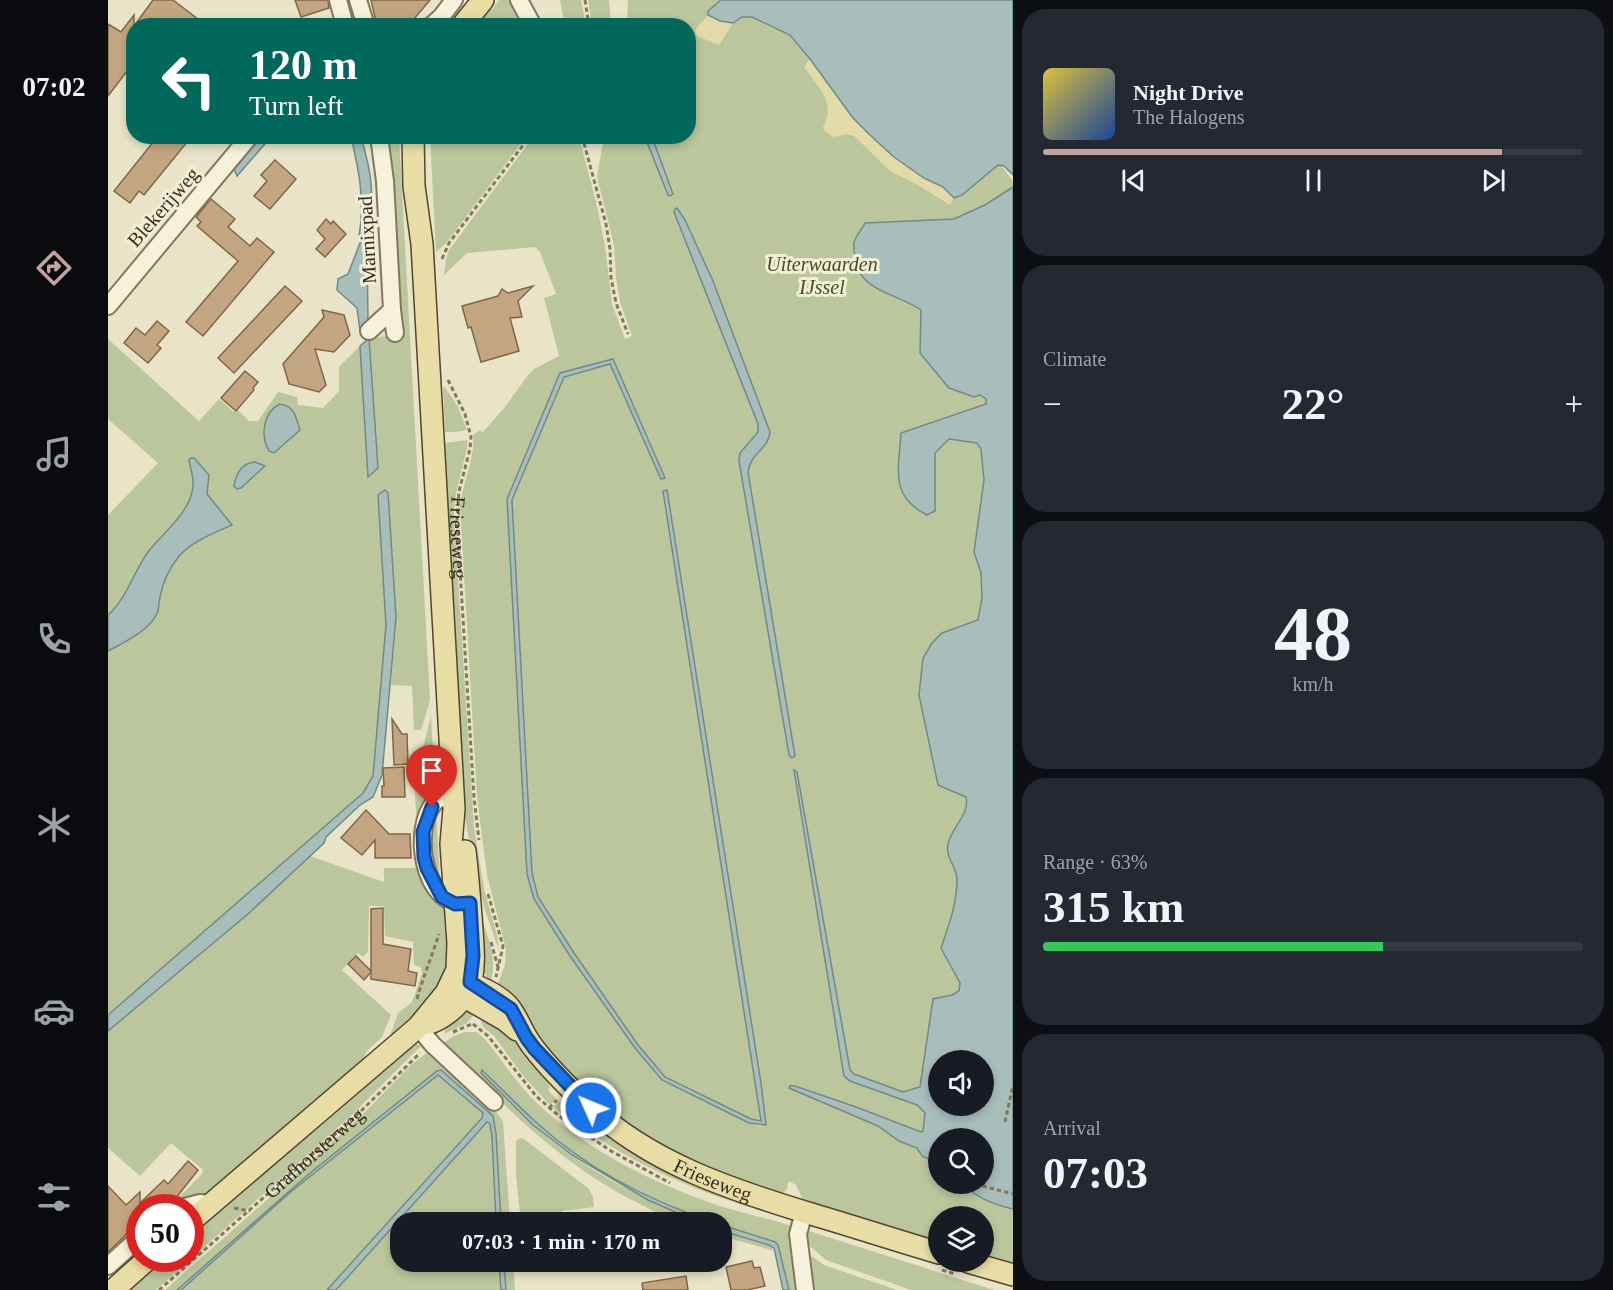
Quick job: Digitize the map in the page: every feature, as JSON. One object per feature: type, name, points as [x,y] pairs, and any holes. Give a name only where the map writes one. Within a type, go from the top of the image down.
[{"type":"main road","points":[[457,14],[483,0]]},
{"type":"main road","name":"Frieseweg","points":[[413,144],[414,186],[422,244],[453,803],[452,844],[471,900],[458,952],[462,986],[511,1009],[526,1037],[576,1094],[635,1142],[679,1167],[804,1212],[928,1250]]},
{"type":"main road","name":"Frieseweg","points":[[422,244],[426,185],[425,144]]},
{"type":"main road","name":"Grafhorsterweg","points":[[204,1211],[417,1017],[447,993],[462,986]]},
{"type":"main road","points":[[994,1270],[1013,1275]]},
{"type":"main road","points":[[113,1290],[133,1272]]},
{"type":"street","points":[[338,0],[340,18]]},
{"type":"street","points":[[358,0],[364,18]]},
{"type":"street","points":[[519,0],[529,18]]},
{"type":"street","name":"Blekerijweg","points":[[108,306],[243,144]]},
{"type":"street","name":"Marnixpad","points":[[369,331],[392,310],[386,198],[380,144]]},
{"type":"street","points":[[392,310],[395,333]]},
{"type":"street","points":[[453,803],[435,801],[423,832],[424,857],[442,897],[471,900]]},
{"type":"street","points":[[417,1017],[432,1045],[494,1102]]},
{"type":"street","points":[[204,1203],[212,1204]]},
{"type":"street","points":[[804,1212],[798,1234],[805,1290]]},
{"type":"street","points":[[108,1266],[126,1250]]},
{"type":"path","points":[[585,0],[588,18]]},
{"type":"path","points":[[441,263],[443,253],[449,243],[524,144]]},
{"type":"path","points":[[584,144],[606,224],[611,278],[616,303],[628,334]]},
{"type":"path","name":"Frieseweg","points":[[448,377],[465,414],[471,437],[460,484],[457,520],[474,798],[479,840]]},
{"type":"path","points":[[471,900],[503,943],[498,969]]},
{"type":"path","points":[[417,1017],[426,968],[434,953],[441,930]]},
{"type":"path","name":"Grafhorsterweg","points":[[159,1290],[358,1114],[416,1057],[454,1032],[473,1024],[480,1030]]},
{"type":"path","points":[[1005,1122],[1013,1085]]},
{"type":"path","points":[[549,1108],[557,1100]]},
{"type":"path","points":[[994,1189],[1013,1194]]},
{"type":"green space","points":[[499,0],[514,0],[521,18],[480,18],[479,11],[485,4],[492,10]]},
{"type":"green space","points":[[560,0],[581,0],[585,18],[564,18]]},
{"type":"green space","points":[[588,0],[609,0],[610,18],[591,18]]},
{"type":"green space","name":"Uiterwaarden IJssel","points":[[628,0],[874,0],[1013,181],[1013,828],[957,876],[959,991],[953,995],[940,1050],[928,1050],[928,1100],[925,1113],[928,1129],[928,1194],[977,1194],[991,1203],[1013,1209],[1013,1268],[994,1262],[994,1206],[928,1206],[928,1241],[804,1202],[796,1185],[789,1181],[787,1189],[781,1196],[692,1163],[624,1123],[571,1077],[496,989],[505,965],[506,949],[487,875],[477,797],[460,505],[471,461],[473,435],[480,430],[482,433],[534,369],[559,356],[544,298],[556,294],[540,252],[535,247],[467,253],[444,275],[446,259],[449,250],[528,144],[581,144],[605,246],[612,304],[625,339],[632,336],[620,302],[614,245],[597,177],[603,144],[696,144],[696,18],[627,18]],"holes":[[[613,359],[661,479],[611,364],[564,377],[512,500],[532,873],[538,897],[638,1045],[665,1077],[751,1119],[762,1121],[663,491],[667,491],[761,1083],[766,1120],[761,1126],[749,1123],[662,1080],[635,1048],[570,956],[534,899],[527,874],[507,499],[560,373]]]},
{"type":"green space","points":[[383,144],[399,144],[430,700],[421,730],[414,730],[412,686],[391,685],[396,617],[388,493],[385,490],[378,495],[386,625],[373,776],[363,793],[108,1015],[108,515],[158,463],[108,419],[108,339],[199,421],[219,399],[234,412],[237,409],[249,421],[258,421],[278,392],[297,397],[298,405],[323,408],[339,391],[339,367],[360,346],[369,476],[378,468],[369,338],[388,336]],"holes":[[[280,404],[292,410],[300,430],[274,453],[266,445],[266,422],[274,408]],[[255,462],[265,467],[241,488],[241,469],[248,463]]]},
{"type":"green space","points":[[430,144],[521,144],[447,242],[436,252]]},
{"type":"green space","points":[[443,387],[458,407],[467,430],[445,432]]},
{"type":"green space","points":[[468,440],[454,516],[474,827],[484,889],[497,935],[499,951],[484,907],[462,801],[445,443]]},
{"type":"green space","points":[[431,715],[435,793],[417,825],[414,780],[423,772],[422,752]]},
{"type":"green space","points":[[436,809],[440,884],[437,882],[427,830]]},
{"type":"green space","points":[[310,856],[384,882],[384,868],[421,868],[450,909],[452,963],[427,1006],[389,1039],[398,1013],[411,1003],[414,997],[422,973],[421,967],[414,965],[413,942],[385,936],[384,906],[369,906],[368,952],[363,957],[358,953],[342,970],[391,1015],[382,1037],[366,1052],[362,1063],[206,1197],[204,1198],[204,1194],[182,1194],[202,1174],[203,1170],[171,1143],[140,1176],[108,1148],[108,1031],[248,914]]},
{"type":"green space","points":[[480,914],[493,957],[490,983],[481,967]]},
{"type":"green space","points":[[476,1012],[467,1023],[444,1034],[447,1021],[458,1014]]},
{"type":"green space","points":[[483,1016],[515,1036],[550,1087],[548,1090],[556,1099],[550,1105],[524,1077],[494,1036],[483,1027],[481,1022]]},
{"type":"green space","points":[[465,1032],[476,1032],[483,1037],[523,1089],[538,1104],[578,1137],[622,1164],[693,1196],[726,1208],[792,1226],[800,1290],[789,1290],[778,1246],[732,1229],[732,1212],[684,1212],[618,1180],[555,1138],[525,1113],[484,1071],[481,1073],[551,1141],[612,1181],[675,1212],[655,1212],[583,1171],[534,1132],[443,1043]]},
{"type":"green space","points":[[414,1043],[421,1046],[353,1114],[204,1247],[204,1222],[292,1145],[322,1125],[364,1089],[377,1070]]},
{"type":"green space","points":[[429,1051],[491,1105],[503,1121],[509,1212],[500,1212],[493,1116],[441,1070],[310,1173],[204,1266],[204,1255],[357,1120],[412,1064]]},
{"type":"green space","points":[[437,1075],[441,1075],[484,1113],[397,1212],[390,1212],[390,1220],[327,1290],[181,1290],[204,1272],[204,1269],[293,1190]]},
{"type":"green space","points":[[559,1101],[567,1110],[570,1108],[782,1216],[720,1197],[662,1174],[607,1144],[553,1107]]},
{"type":"green space","points":[[487,1122],[490,1124],[496,1212],[406,1212]]},
{"type":"green space","points":[[520,1138],[524,1139],[589,1189],[594,1207],[562,1212],[520,1212],[516,1176],[516,1141]]},
{"type":"green space","points":[[390,1230],[390,1272],[500,1272],[501,1290],[336,1290]]},
{"type":"green space","points":[[806,1230],[928,1269],[928,1272],[938,1272],[994,1290],[911,1290],[826,1260],[804,1241]]},
{"type":"green space","points":[[732,1234],[769,1245],[774,1251],[732,1239]]},
{"type":"green space","points":[[809,1256],[824,1265],[897,1290],[810,1290]]},
{"type":"green space","points":[[147,1272],[176,1272],[156,1290],[126,1290]]},
{"type":"green space","points":[[185,1272],[197,1272],[177,1290],[165,1290]]},
{"type":"green space","points":[[505,1272],[514,1272],[515,1290],[506,1290]]},
{"type":"sand","points":[[708,15],[720,21],[733,23],[719,45],[697,36],[696,29]]},
{"type":"sand","points":[[810,59],[848,111],[869,135],[893,157],[933,181],[954,198],[950,205],[890,171],[854,136],[846,134],[834,137],[825,132],[823,127],[827,118],[827,103],[804,67]]},
{"type":"water","points":[[721,0],[1013,0],[1013,175],[1004,166],[998,165],[962,195],[954,198],[943,187],[924,178],[894,157],[870,135],[853,118],[790,35],[752,17],[742,17],[733,23],[720,21],[708,15],[708,11]]},
{"type":"water","points":[[253,144],[265,144],[237,176],[233,167]]},
{"type":"water","points":[[352,144],[363,144],[372,197],[368,237],[359,236],[361,210]]},
{"type":"water","points":[[648,144],[655,144],[673,194],[668,195]]},
{"type":"water","points":[[1013,187],[1013,1209],[998,1205],[976,1194],[994,1194],[994,1128],[928,1128],[928,1159],[922,1156],[917,1148],[899,1141],[878,1126],[789,1088],[795,1086],[923,1131],[925,1113],[917,1105],[850,1081],[844,1076],[794,770],[797,772],[850,1070],[854,1074],[903,1092],[920,1087],[933,999],[959,991],[960,983],[941,948],[952,914],[957,888],[956,875],[948,854],[948,844],[967,803],[966,797],[938,785],[919,695],[923,658],[932,643],[942,633],[978,620],[982,598],[981,573],[974,552],[984,480],[981,449],[977,443],[949,439],[935,453],[935,511],[927,515],[907,499],[902,490],[898,470],[901,433],[986,404],[986,399],[980,395],[974,397],[949,388],[920,353],[921,310],[865,280],[854,253],[856,238],[865,223],[954,219],[985,205]]},
{"type":"water","points":[[677,208],[685,220],[713,281],[770,432],[766,443],[752,460],[748,472],[795,756],[792,758],[789,755],[739,461],[740,453],[758,432],[758,424],[674,212]]},
{"type":"water","points":[[360,243],[367,243],[368,323],[360,331],[357,308],[337,290],[338,279],[348,274]]},
{"type":"water","points":[[369,338],[378,468],[368,477],[360,346]]},
{"type":"water","points":[[613,359],[665,478],[661,479],[610,364],[564,377],[512,500],[532,873],[538,897],[574,953],[638,1045],[665,1077],[751,1119],[761,1121],[663,491],[667,490],[766,1125],[749,1123],[662,1080],[635,1048],[570,956],[534,899],[527,874],[507,499],[560,373]]},
{"type":"water","points":[[280,404],[292,410],[300,430],[274,453],[269,451],[266,445],[264,432],[267,418]]},
{"type":"water","points":[[194,458],[209,475],[207,494],[232,525],[197,541],[180,555],[165,580],[155,618],[137,635],[108,651],[108,615],[120,601],[148,552],[180,516],[189,500],[193,484],[189,460]]},
{"type":"water","points":[[255,462],[265,466],[237,489],[234,486],[240,470],[247,464]]},
{"type":"water","points":[[385,490],[388,493],[396,617],[382,775],[373,797],[360,805],[326,837],[324,843],[248,914],[108,1031],[108,1015],[363,793],[373,776],[386,625],[378,495]]},
{"type":"water","points":[[441,1070],[493,1116],[500,1212],[496,1212],[492,1136],[490,1124],[487,1122],[406,1212],[397,1212],[482,1118],[483,1113],[438,1075],[293,1190],[204,1269],[204,1266],[310,1173]]},
{"type":"water","points":[[482,1070],[538,1124],[578,1155],[643,1194],[684,1212],[675,1212],[648,1200],[572,1155],[533,1125],[481,1073]]},
{"type":"water","points":[[390,1220],[390,1230],[336,1290],[327,1290]]},
{"type":"water","points":[[732,1228],[778,1245],[789,1290],[783,1290],[774,1248],[732,1234]]},
{"type":"water","points":[[197,1272],[201,1272],[181,1290],[177,1290]]},
{"type":"water","points":[[500,1272],[505,1272],[506,1290],[501,1290]]},
{"type":"building","points":[[153,0],[173,0],[197,18],[140,18]]},
{"type":"building","points":[[295,0],[328,0],[329,8],[301,17]]},
{"type":"building","points":[[371,0],[430,0],[415,18],[375,18]]},
{"type":"building","points":[[108,24],[121,32],[126,25],[126,72],[108,96]]},
{"type":"building","points":[[152,144],[185,144],[144,195],[139,191],[130,203],[114,191]]},
{"type":"building","points":[[275,160],[296,179],[270,209],[254,196],[267,181],[261,175]]},
{"type":"building","points":[[211,199],[235,219],[228,227],[250,246],[257,238],[274,252],[203,336],[186,322],[238,261],[197,226],[201,222],[196,217]]},
{"type":"building","points":[[326,219],[331,224],[333,221],[346,234],[325,257],[316,249],[325,239],[317,230]]},
{"type":"building","points":[[285,286],[302,301],[234,373],[218,358]]},
{"type":"building","points":[[533,286],[518,301],[522,317],[510,318],[519,351],[481,362],[462,306],[498,296],[502,289],[508,293]]},
{"type":"building","points":[[322,310],[344,315],[350,335],[334,352],[315,349],[326,385],[319,392],[289,384],[283,364],[324,317]]},
{"type":"building","points":[[157,321],[169,331],[157,345],[161,348],[148,363],[124,343],[136,328],[145,335]]},
{"type":"building","points":[[245,371],[258,382],[236,411],[221,398]]},
{"type":"building","points":[[392,719],[402,734],[407,734],[408,764],[394,765]]},
{"type":"building","points":[[404,767],[405,797],[382,797],[383,768]]},
{"type":"building","points":[[366,810],[389,834],[410,834],[411,858],[375,858],[375,840],[362,855],[341,838]]},
{"type":"building","points":[[383,908],[383,944],[411,949],[408,971],[417,973],[415,986],[371,979],[371,972],[364,980],[348,964],[356,956],[371,971],[371,909]]},
{"type":"building","points":[[188,1161],[198,1170],[179,1194],[149,1194],[164,1180],[168,1184]]},
{"type":"building","points":[[108,1186],[126,1205],[126,1235],[108,1252]]},
{"type":"building","points":[[752,1261],[754,1268],[760,1267],[765,1286],[747,1290],[731,1290],[727,1272],[732,1272],[732,1266]]},
{"type":"building","points":[[686,1276],[688,1290],[643,1290],[642,1283]]},
{"type":"route","points":[[432,807],[423,832],[425,863],[442,897],[455,904],[470,903],[473,966],[470,982],[511,1009],[534,1048],[591,1108]]}]
